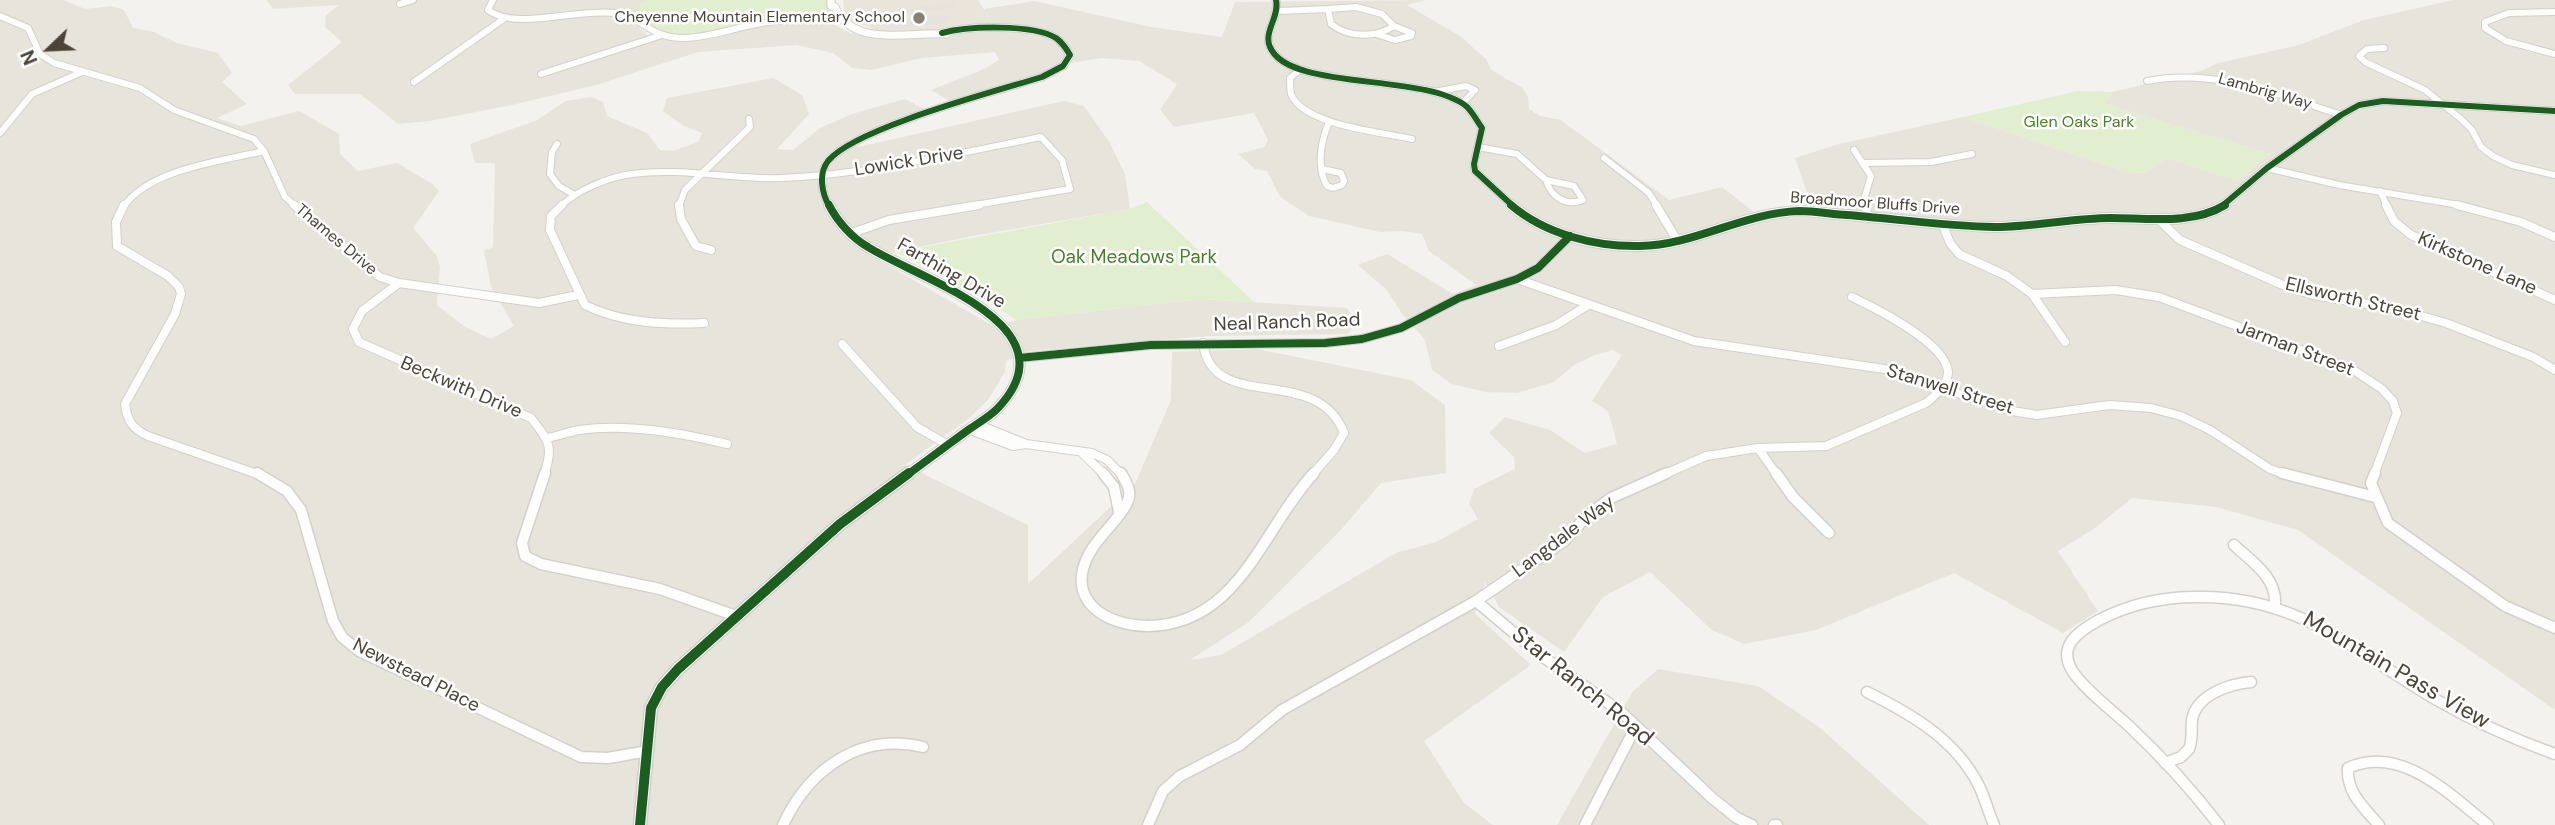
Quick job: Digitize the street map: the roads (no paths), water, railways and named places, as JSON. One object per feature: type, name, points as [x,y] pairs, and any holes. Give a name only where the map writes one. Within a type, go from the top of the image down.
[{"type":"street","points":[[400,4],[413,0]]},
{"type":"street","points":[[493,0],[487,7],[488,10],[505,18],[527,19],[580,12],[615,13],[635,19],[659,36]]},
{"type":"street","points":[[1276,0],[1279,11],[1370,8],[1390,19],[1394,26]]},
{"type":"street","points":[[822,175],[828,160],[855,140],[1042,77],[1068,61],[1066,45],[1042,33],[1007,29],[872,33],[850,29],[845,27],[837,16],[835,2]]},
{"type":"street","points":[[1328,9],[1331,24],[1336,29],[1376,34],[1395,40],[1412,36],[1407,30],[1394,26],[1376,34]]},
{"type":"street","name":"Broadmoor Bluffs Drive","points":[[1279,11],[1268,37],[1268,44],[1278,57],[1301,69],[1434,92],[1462,104],[1479,120],[1482,135],[1474,164],[1481,179],[1532,221],[1570,236],[1623,245],[1678,242],[1734,222],[1779,212],[1867,215],[2012,227],[2086,218],[2195,216],[2215,210],[2267,168],[2359,105],[2371,102],[2443,104],[2555,111]]},
{"type":"street","points":[[2555,12],[2513,13],[2489,19],[2485,22],[2485,28],[2507,41],[2555,54]]},
{"type":"street","points":[[0,16],[30,28],[35,33],[40,54],[46,59],[140,88],[174,110],[254,139],[264,151]]},
{"type":"street","points":[[541,74],[576,60],[620,50],[659,36],[696,37],[753,25],[837,16]]},
{"type":"street","points":[[414,82],[505,18]]},
{"type":"street","points":[[2384,48],[2367,49],[2359,56],[2365,62],[2410,81],[2443,104],[2472,130],[2481,147],[2493,156],[2555,175]]},
{"type":"street","points":[[1301,69],[1290,78],[1289,88],[1305,111],[1329,122],[1412,139]]},
{"type":"street","points":[[0,133],[33,94],[50,83],[82,72]]},
{"type":"street","name":"Lambrig Way","points":[[2147,81],[2180,74],[2210,76],[2341,115]]},
{"type":"street","name":"Broadmoor Bluffs Drive","points":[[1434,92],[1466,86],[1475,90],[1462,104]]},
{"type":"street","points":[[711,250],[696,246],[678,211],[681,197],[750,127],[748,119]]},
{"type":"street","points":[[1322,169],[1322,135],[1329,122]]},
{"type":"street","name":"Lowick Drive","points":[[578,295],[550,230],[551,216],[573,194],[629,174],[664,171],[769,179],[822,175],[886,168],[1041,137],[1050,143],[1068,169],[1070,189],[890,220],[849,234]]},
{"type":"street","points":[[557,144],[552,152],[550,174],[559,186],[573,194]]},
{"type":"street","points":[[1478,147],[1517,153],[1527,158],[1552,191],[1566,202],[1574,204],[1583,200],[1579,189],[1573,185],[1546,180]]},
{"type":"street","points":[[1854,150],[1871,176],[1865,197],[1867,215]]},
{"type":"street","name":"Thames Drive","points":[[264,151],[285,197],[380,276],[399,283],[539,303],[578,295]]},
{"type":"street","name":"Newstead Place","points":[[264,151],[156,181],[136,191],[124,201],[117,212],[114,234],[117,246],[170,277],[180,287],[181,299],[125,404],[126,418],[133,429],[253,471],[271,479],[287,491],[301,510],[333,621],[342,637],[359,651],[581,757],[608,758],[648,751]]},
{"type":"street","points":[[1863,163],[1931,162],[1972,154]]},
{"type":"street","points":[[1604,158],[1649,193],[1678,242]]},
{"type":"street","name":"Kirkstone Lane","points":[[2267,168],[2314,181],[2490,212],[2555,237]]},
{"type":"street","name":"Farthing Drive","points":[[822,175],[828,204],[849,234],[867,247],[1001,321],[1017,344],[1019,358]]},
{"type":"street","name":"Kirkstone Lane","points":[[2380,191],[2394,221],[2412,235],[2555,300]]},
{"type":"street","name":"Ellsworth Street","points":[[2157,218],[2180,240],[2283,285],[2314,295],[2398,310],[2446,323],[2533,357],[2555,370]]},
{"type":"street","points":[[1942,223],[1950,243],[1959,254],[2007,276],[2032,294],[2064,342]]},
{"type":"street","name":"Neal Ranch Road","points":[[1019,358],[1203,343],[1335,343],[1362,339],[1401,328],[1459,298],[1517,279],[1538,268],[1570,236]]},
{"type":"street","name":"Stanwell Street","points":[[1517,279],[1693,341],[1727,348],[1857,363],[2012,411],[2037,415],[2109,405],[2151,408],[2181,416],[2210,430],[2270,469],[2301,480],[2375,497]]},
{"type":"street","name":"Beckwith Drive","points":[[399,283],[362,311],[353,329],[359,342],[531,418],[547,438]]},
{"type":"street","name":"Jarman Street","points":[[2032,294],[2116,290],[2159,296],[2333,361],[2370,379],[2393,401],[2396,413],[2371,483],[2375,497]]},
{"type":"street","points":[[578,295],[585,305],[604,314],[680,326],[704,323]]},
{"type":"street","points":[[1852,297],[1872,306],[1931,346],[1947,368],[1947,377],[1941,387]]},
{"type":"street","points":[[1499,346],[1566,323],[1588,306]]},
{"type":"street","points":[[975,427],[1013,446],[1026,444],[1083,454],[1092,453],[1119,470],[1128,482],[1130,495],[1125,508],[1119,512],[1085,562],[1081,580],[1085,595],[1096,612],[1114,622],[1139,627],[1164,626],[1188,619],[1229,594],[1296,493],[1338,447],[1344,433],[1339,420],[1315,398],[1224,379],[1212,371],[1205,361],[1203,343]]},
{"type":"street","points":[[842,344],[918,426],[948,445]]},
{"type":"street","points":[[640,825],[651,708],[662,687],[736,616],[840,524],[997,409],[1010,393],[1017,375],[1019,358]]},
{"type":"street","name":"Langdale Way","points":[[1148,825],[1163,791],[1180,776],[1240,745],[1282,710],[1476,601],[1564,541],[1586,517],[1611,498],[1706,456],[1758,449],[1826,446],[1926,403],[1941,387]]},
{"type":"street","points":[[727,444],[707,439],[603,428],[579,430],[547,438],[551,454],[522,542],[525,556],[541,564],[660,589],[736,616]]},
{"type":"street","points":[[1758,449],[1793,497],[1829,533]]},
{"type":"street","points":[[1083,454],[1086,460],[1111,482],[1116,493],[1114,506],[1119,512]]},
{"type":"street","points":[[2375,497],[2388,523],[2428,554],[2505,606],[2555,628]]},
{"type":"street","points":[[2234,545],[2269,578],[2278,595],[2275,605]]},
{"type":"street","name":"Mountain Pass View","points":[[2219,825],[2165,763],[2073,672],[2066,658],[2068,645],[2075,633],[2127,605],[2150,600],[2217,594],[2275,605],[2337,633],[2436,699],[2512,737],[2555,754]]},
{"type":"street","name":"Star Ranch Road","points":[[1476,601],[1539,654],[1621,712],[1712,798],[1737,818],[1752,825]]},
{"type":"street","points":[[2165,763],[2182,757],[2191,746],[2193,718],[2200,703],[2218,691],[2239,683],[2251,682]]},
{"type":"street","points":[[1867,692],[1911,714],[1955,751],[1978,785],[1994,825]]},
{"type":"street","points":[[1586,825],[1636,726]]},
{"type":"street","points":[[783,825],[792,804],[805,787],[816,775],[840,758],[897,741],[923,747]]},
{"type":"street","points":[[2378,825],[2350,789],[2346,778],[2348,768],[2358,761],[2390,761],[2407,767],[2488,825]]},
{"type":"place","name":"Cheyenne Mountain Elementary School","points":[[919,18]]},
{"type":"park label","name":"Glen Oaks Park","points":[[2079,123]]},
{"type":"park label","name":"Oak Meadows Park","points":[[1134,258]]}]
